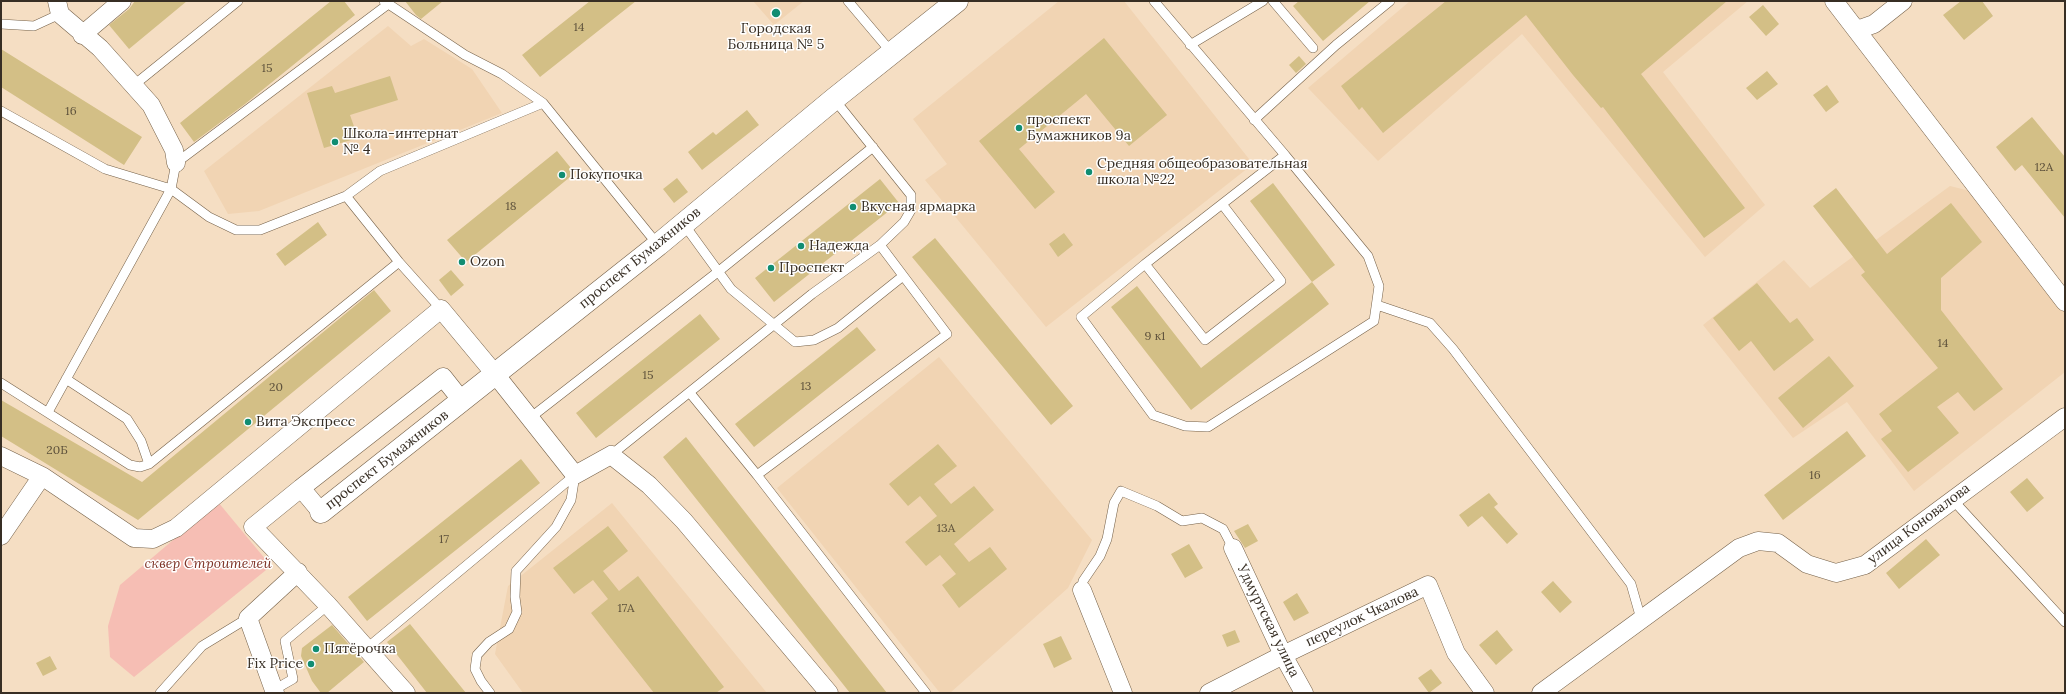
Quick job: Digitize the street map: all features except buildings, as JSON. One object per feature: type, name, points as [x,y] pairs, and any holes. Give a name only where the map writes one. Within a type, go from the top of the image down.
[{"type":"street","points":[[82,35],[122,1]]},
{"type":"street","name":"проспект Бумажников","points":[[322,512],[658,245],[834,99],[958,1]]},
{"type":"street","points":[[1834,1],[2065,302]]},
{"type":"street","points":[[1857,30],[1874,24],[1903,1]]},
{"type":"street","points":[[58,8],[82,35],[100,48],[151,104],[174,150],[176,163]]},
{"type":"street","points":[[1,456],[42,476],[134,538],[153,539],[176,528],[441,309],[496,374],[575,475],[611,455],[649,485],[684,521],[829,693]]},
{"type":"street","points":[[406,693],[298,572],[253,527],[443,376],[462,401]]},
{"type":"street","name":"улица Коновалова","points":[[1541,693],[1739,548],[1758,541],[1778,543],[1807,564],[1836,573],[1865,565],[1952,499],[2065,417]]},
{"type":"street","points":[[1,536],[42,476]]},
{"type":"street","points":[[301,488],[322,512]]},
{"type":"street","name":"Удмуртская улица","points":[[1233,548],[1282,655],[1304,693]]},
{"type":"street","points":[[273,692],[248,618],[298,572]]},
{"type":"street","name":"переулок Чкалова","points":[[1209,693],[1282,655],[1428,585],[1456,653],[1485,693]]},
{"type":"street","points":[[1082,590],[1124,693]]},
{"type":"lane","points":[[134,85],[238,1]]},
{"type":"lane","points":[[848,1],[892,53]]},
{"type":"lane","points":[[1154,1],[1190,45],[1284,155],[1368,256],[1380,286],[1374,321],[1208,427],[1185,426],[1153,415],[1081,317],[1144,264],[1284,155]]},
{"type":"lane","points":[[1190,45],[1263,1]]},
{"type":"lane","points":[[1273,1],[1313,48]]},
{"type":"lane","points":[[1254,120],[1336,45],[1390,1]]},
{"type":"lane","points":[[48,412],[171,189],[176,163],[386,3],[465,55],[502,74],[543,103],[658,245]]},
{"type":"lane","points":[[1,24],[34,26],[58,8]]},
{"type":"lane","points":[[611,455],[774,326],[812,294],[880,245],[904,222],[911,210],[911,195],[834,99]]},
{"type":"lane","points":[[1,111],[105,169],[171,189],[209,217],[236,230],[260,230],[346,196],[380,171],[543,103]]},
{"type":"lane","points":[[530,418],[719,271],[872,147]]},
{"type":"lane","points":[[346,196],[399,262],[441,309]]},
{"type":"lane","points":[[1144,264],[1205,340],[1281,281],[1222,204]]},
{"type":"lane","points":[[683,223],[731,289],[795,342],[814,340],[838,328],[903,276]]},
{"type":"lane","points":[[757,475],[947,334],[880,245]]},
{"type":"lane","points":[[1,383],[130,465],[140,467],[149,464],[399,262]]},
{"type":"lane","points":[[1377,304],[1430,323],[1453,349],[1631,584],[1641,619]]},
{"type":"lane","points":[[66,378],[127,419],[141,441],[149,464]]},
{"type":"lane","points":[[690,393],[757,475],[926,693]]},
{"type":"lane","points":[[367,648],[575,475]]},
{"type":"lane","points":[[490,693],[481,681],[475,668],[477,655],[489,642],[509,629],[517,612],[515,597],[516,571],[556,527],[571,500],[575,475]]},
{"type":"lane","points":[[1082,590],[1084,581],[1100,556],[1107,539],[1114,503],[1121,491],[1157,506],[1182,522],[1202,518],[1223,529],[1233,548]]},
{"type":"lane","points":[[1952,499],[2065,622]]},
{"type":"lane","points":[[273,692],[293,680],[284,641],[328,605]]},
{"type":"lane","points":[[160,693],[202,646],[248,618]]},
{"type":"shaded area","name":"Городская Больница № 5","points":[[753,1],[804,1],[774,25]]},
{"type":"shaded area","name":"Средняя общеобразовательная школа №22","points":[[1059,1],[1124,1],[1253,164],[1046,327],[925,180],[947,164],[913,119]]},
{"type":"shaded area","points":[[1410,1],[1748,1],[1663,72],[1765,205],[1705,257],[1522,34],[1378,161],[1308,88]]},
{"type":"shaded area","name":"Школа-интернат № 4","points":[[388,26],[411,46],[424,39],[472,69],[502,113],[259,211],[228,214],[204,171]]},
{"type":"shaded area","points":[[1950,186],[1970,191],[2065,308],[2065,372],[1914,491],[1847,402],[1793,438],[1703,325],[1784,260],[1810,288]]},
{"type":"shaded area","points":[[939,357],[1092,540],[1068,588],[950,693],[940,693],[777,488]]},
{"type":"shaded area","points":[[612,503],[767,693],[523,693],[495,654],[508,586]]},
{"type":"green space","name":"сквер Строителей","points":[[218,502],[271,566],[134,677],[110,657],[108,626],[120,585]]},
{"type":"place","name":"Городская Больница № 5","points":[[776,13]]},
{"type":"place","name":"проспект Бумажников 9а","points":[[1019,128]]},
{"type":"place","name":"Школа-интернат № 4","points":[[335,142]]},
{"type":"place","name":"Средняя общеобразовательная школа №22","points":[[1089,172]]},
{"type":"place","name":"Покупочка","points":[[562,175]]},
{"type":"place","name":"Вкусная ярмарка","points":[[853,207]]},
{"type":"place","name":"Надежда","points":[[801,246]]},
{"type":"place","name":"Ozon","points":[[462,262]]},
{"type":"place","name":"Проспект","points":[[771,268]]},
{"type":"place","name":"Вита Экспресс","points":[[248,422]]},
{"type":"place","name":"Пятёрочка","points":[[316,649]]},
{"type":"place","name":"Fix Price","points":[[311,664]]}]
